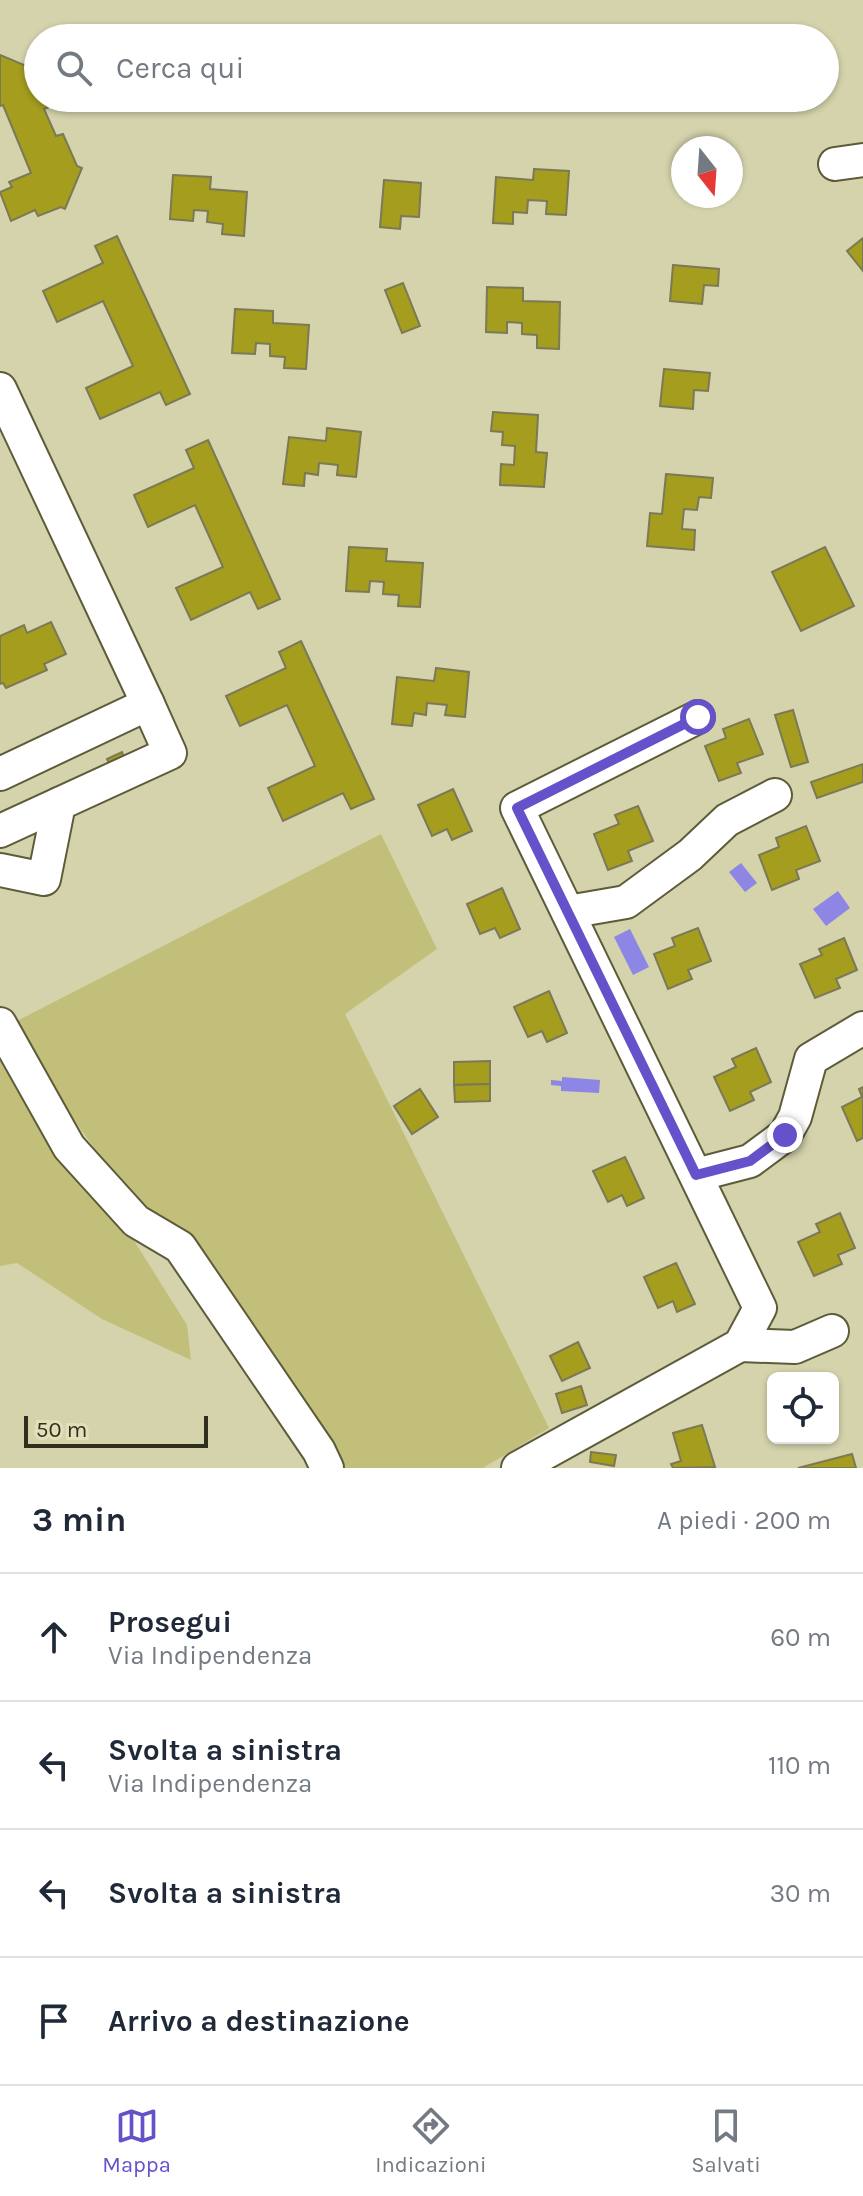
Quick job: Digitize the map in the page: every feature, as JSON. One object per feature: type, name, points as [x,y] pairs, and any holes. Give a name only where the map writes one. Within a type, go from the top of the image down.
[{"type":"street","points":[[0,389],[170,753],[0,831]]},
{"type":"street","points":[[0,774],[148,704]]},
{"type":"street","points":[[698,717],[517,808],[760,1308],[740,1345]]},
{"type":"street","points":[[568,912],[626,902],[690,855],[727,820],[775,795]]},
{"type":"street","points":[[0,870],[44,879],[59,804]]},
{"type":"street","points":[[0,1024],[69,1147],[136,1221],[180,1247],[319,1451],[327,1468]]},
{"type":"street","points":[[696,1175],[750,1161],[785,1135],[795,1117],[811,1059],[863,1028]]},
{"type":"street","points":[[518,1468],[740,1345],[795,1347],[832,1331]]},
{"type":"shaded area","points":[[381,834],[437,949],[345,1014],[549,1428],[483,1468],[343,1468],[129,1197],[62,1103],[15,1022]]},
{"type":"shaded area","points":[[741,863],[757,883],[745,892],[729,872]]},
{"type":"shaded area","points":[[838,891],[850,908],[826,926],[813,909]]},
{"type":"shaded area","points":[[630,929],[649,967],[633,975],[614,937]]},
{"type":"shaded area","points":[[0,1051],[116,1212],[187,1325],[191,1360],[102,1319],[17,1263],[0,1266]]},
{"type":"shaded area","points":[[562,1077],[600,1080],[599,1093],[561,1091],[561,1086],[551,1085],[551,1080],[562,1081]]},
{"type":"building","points":[[0,55],[24,65],[24,112],[45,112],[56,136],[63,134],[77,166],[82,168],[65,209],[61,207],[38,216],[35,210],[11,221],[0,192],[12,187],[9,182],[31,173],[3,105],[0,106]]},
{"type":"building","points":[[534,169],[569,171],[566,215],[546,214],[547,201],[528,200],[527,213],[513,212],[513,224],[493,223],[496,177],[533,180]]},
{"type":"building","points":[[173,175],[211,177],[210,189],[247,192],[244,236],[222,234],[223,224],[207,222],[208,211],[194,210],[193,221],[170,219]]},
{"type":"building","points":[[384,180],[421,183],[419,217],[401,216],[400,229],[380,227]]},
{"type":"building","points":[[117,236],[190,394],[166,405],[160,392],[100,419],[86,388],[133,366],[103,301],[57,322],[43,291],[103,263],[95,246]]},
{"type":"building","points":[[863,238],[863,271],[847,251]]},
{"type":"building","points":[[673,265],[719,269],[718,286],[704,285],[702,304],[670,301]]},
{"type":"building","points":[[403,283],[420,326],[402,333],[385,290]]},
{"type":"building","points":[[487,287],[523,288],[523,301],[560,302],[559,349],[537,348],[537,335],[522,334],[522,323],[507,322],[507,333],[486,332]]},
{"type":"building","points":[[235,309],[273,311],[273,323],[309,325],[306,369],[284,368],[285,357],[270,356],[270,344],[256,343],[255,354],[232,353]]},
{"type":"building","points":[[664,369],[710,373],[708,391],[694,390],[693,409],[660,406]]},
{"type":"building","points":[[493,412],[538,415],[536,452],[547,453],[544,487],[500,485],[501,464],[514,465],[515,446],[502,445],[503,432],[491,431]]},
{"type":"building","points":[[327,428],[361,432],[356,477],[337,475],[338,465],[319,463],[318,475],[305,473],[304,486],[283,484],[289,437],[326,441]]},
{"type":"building","points":[[208,440],[280,599],[258,609],[250,592],[191,620],[176,588],[223,567],[195,505],[148,527],[134,495],[194,468],[186,450]]},
{"type":"building","points":[[666,474],[713,478],[711,498],[699,497],[697,510],[684,509],[682,529],[695,530],[694,550],[647,546],[650,513],[662,514]]},
{"type":"building","points":[[349,547],[387,549],[386,561],[423,563],[420,607],[398,606],[399,595],[383,594],[384,582],[370,581],[369,592],[346,591]]},
{"type":"building","points":[[825,547],[854,606],[801,631],[772,572]]},
{"type":"building","points":[[51,622],[66,654],[44,664],[47,670],[6,688],[3,683],[0,684],[0,636],[24,625],[27,633]]},
{"type":"building","points":[[301,641],[374,799],[351,809],[343,793],[283,821],[268,788],[315,766],[287,705],[240,726],[226,696],[286,668],[279,652]]},
{"type":"building","points":[[436,668],[469,672],[465,717],[445,715],[447,705],[427,703],[426,715],[414,713],[412,726],[392,724],[397,677],[434,681]]},
{"type":"building","points":[[793,710],[808,762],[791,767],[775,715]]},
{"type":"building","points":[[749,719],[763,754],[737,763],[741,773],[719,781],[705,746],[726,738],[723,729]]},
{"type":"building","points":[[122,752],[125,760],[111,767],[107,759]]},
{"type":"building","points":[[863,764],[863,782],[817,798],[811,782]]},
{"type":"building","points":[[453,789],[472,831],[452,840],[447,829],[432,836],[418,805]]},
{"type":"building","points":[[638,806],[653,841],[628,851],[632,861],[608,870],[594,834],[619,824],[615,815]]},
{"type":"building","points":[[806,826],[820,861],[796,870],[799,879],[772,890],[759,855],[779,847],[776,838]]},
{"type":"building","points":[[502,888],[520,929],[500,938],[495,928],[480,934],[467,904]]},
{"type":"building","points":[[698,928],[711,961],[688,970],[692,979],[668,989],[654,954],[675,946],[672,938]]},
{"type":"building","points":[[844,938],[857,970],[836,979],[840,988],[815,998],[800,964],[822,955],[819,949]]},
{"type":"building","points":[[549,991],[567,1033],[547,1042],[542,1031],[528,1037],[514,1007]]},
{"type":"building","points":[[756,1048],[771,1082],[750,1092],[754,1100],[730,1111],[714,1077],[736,1067],[732,1059]]},
{"type":"building","points":[[490,1061],[490,1084],[454,1085],[454,1062]]},
{"type":"building","points":[[490,1084],[490,1101],[455,1102],[454,1085]]},
{"type":"building","points":[[863,1087],[863,1138],[857,1141],[842,1107],[862,1097],[859,1089]]},
{"type":"building","points":[[420,1089],[438,1117],[412,1134],[394,1106]]},
{"type":"building","points":[[625,1157],[644,1198],[627,1206],[622,1195],[608,1202],[593,1171]]},
{"type":"building","points":[[840,1213],[855,1248],[838,1255],[842,1264],[814,1276],[798,1242],[820,1232],[816,1224]]},
{"type":"building","points":[[676,1263],[695,1304],[677,1312],[673,1301],[658,1308],[644,1277]]},
{"type":"building","points":[[578,1342],[590,1368],[562,1381],[550,1356]]},
{"type":"building","points":[[581,1386],[587,1405],[562,1413],[556,1394]]},
{"type":"building","points":[[702,1425],[715,1467],[673,1468],[671,1464],[681,1461],[673,1433]]},
{"type":"building","points":[[591,1452],[616,1455],[614,1466],[590,1462]]},
{"type":"building","points":[[852,1454],[856,1468],[798,1468]]},
{"type":"route","points":[[698,717],[517,808],[696,1175],[750,1161],[785,1135]]}]
